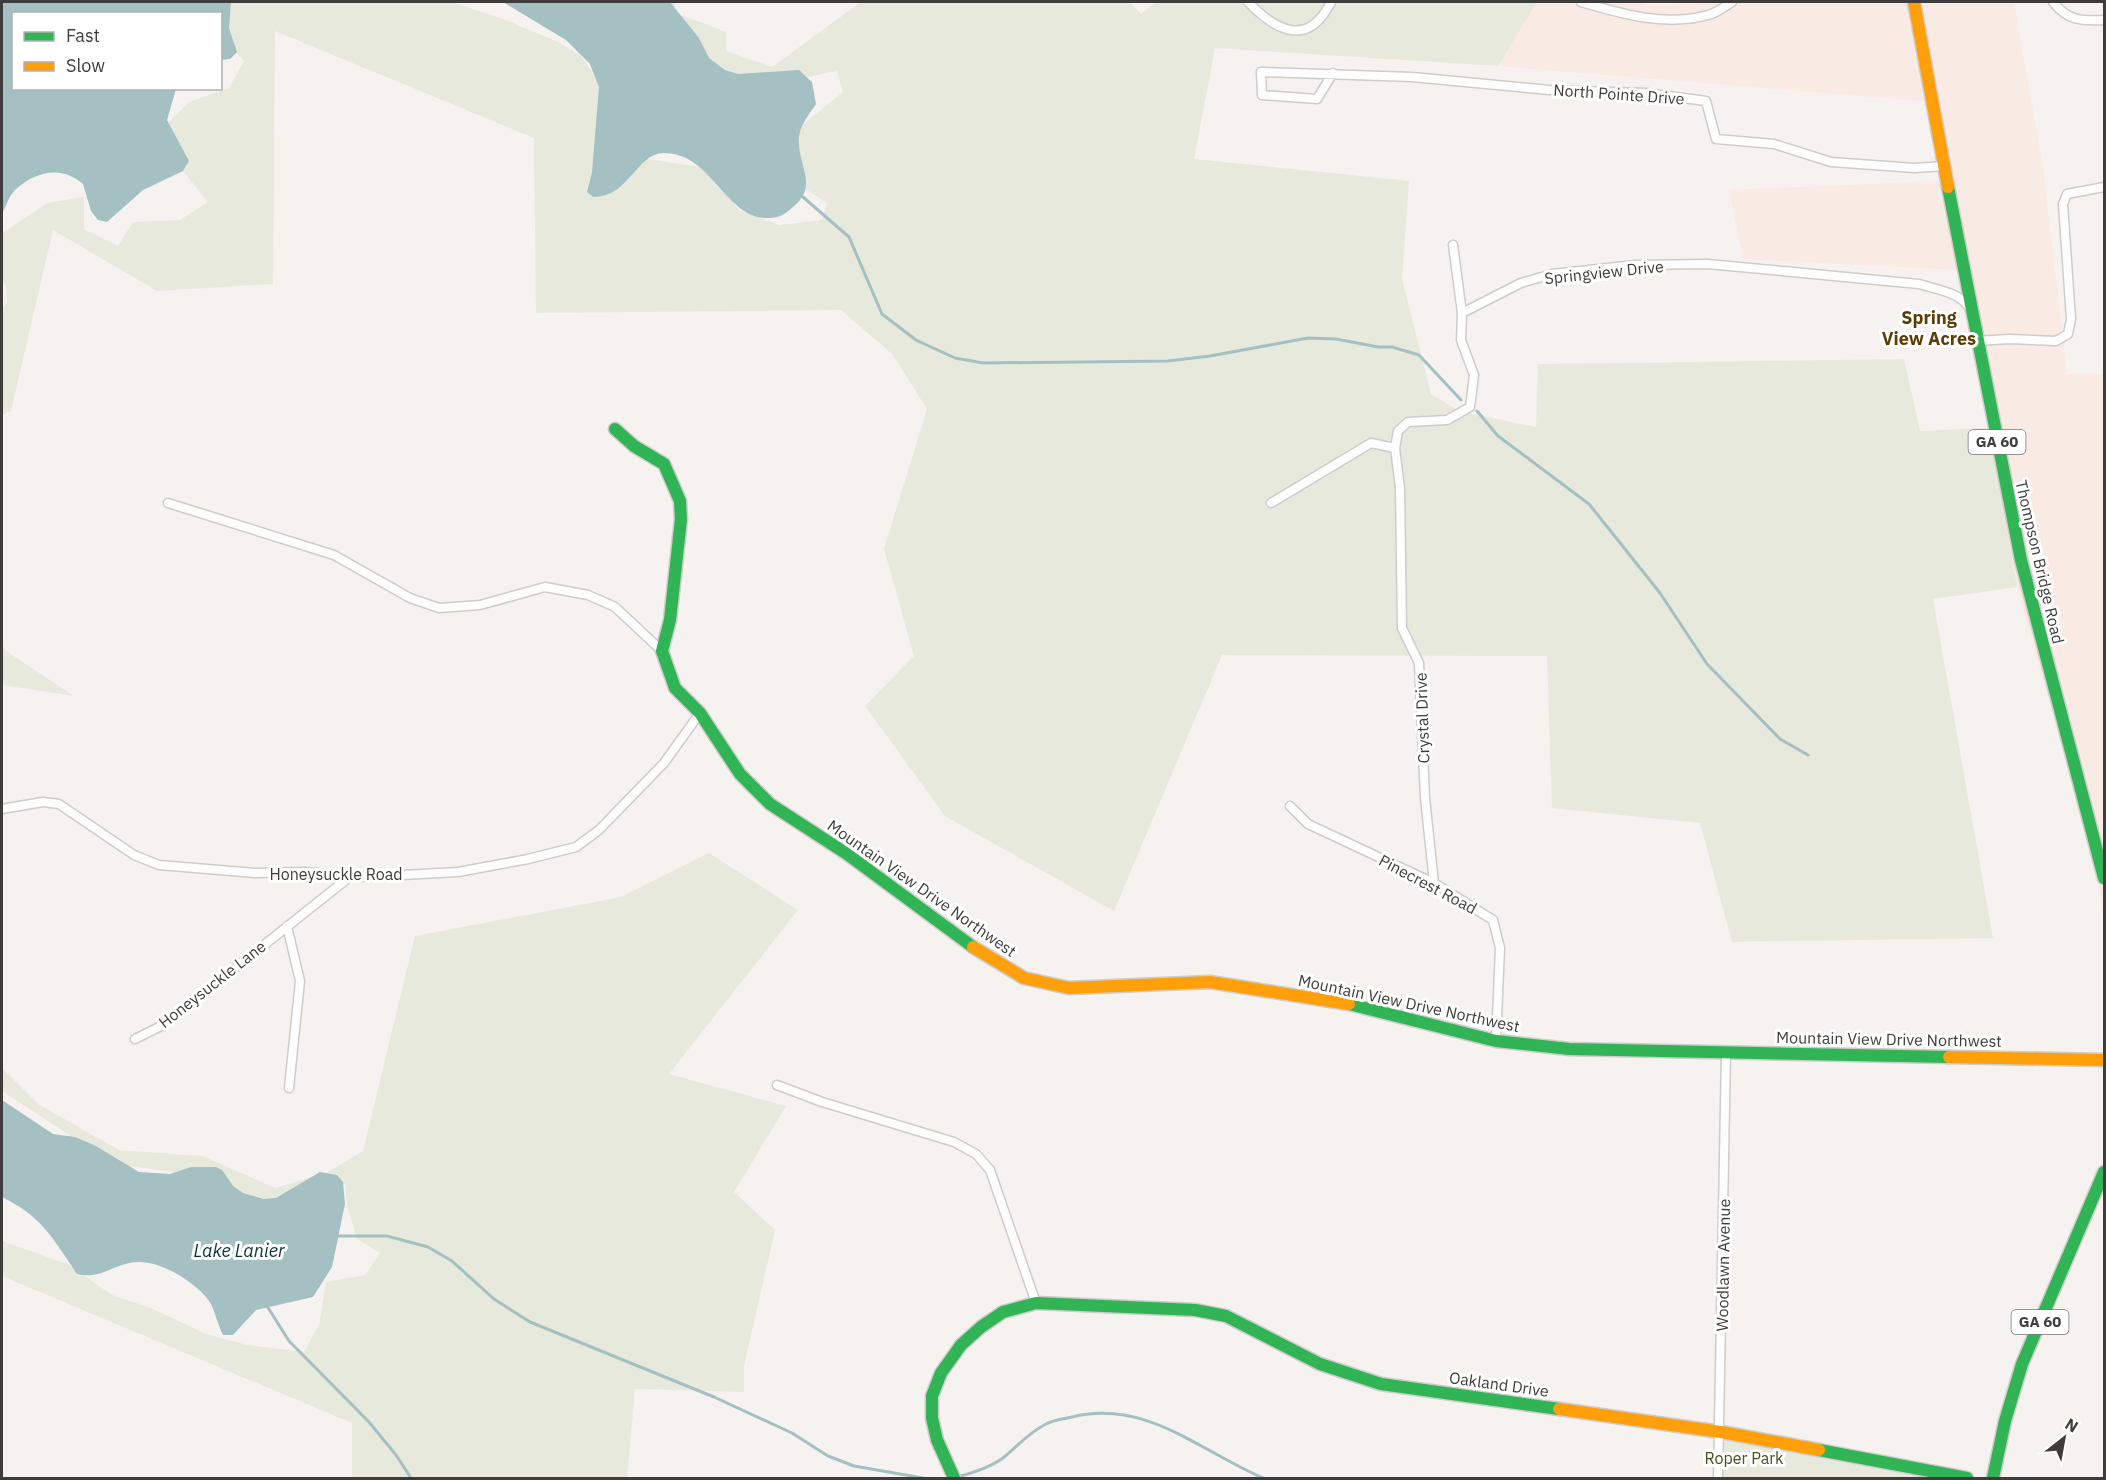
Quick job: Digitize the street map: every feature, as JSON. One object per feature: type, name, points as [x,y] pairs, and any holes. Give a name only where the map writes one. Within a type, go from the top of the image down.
[{"type":"main road","name":"Thompson Bridge Road","points":[[1914,2],[1977,341],[2021,560],[2104,878]]},
{"type":"main road","points":[[615,429],[634,446],[664,464],[680,501],[681,519],[670,620],[662,651]]},
{"type":"main road","name":"Mountain View Drive Northwest","points":[[662,651],[675,688],[700,713],[740,774],[770,804],[847,854],[982,954],[1024,978],[1069,988],[1210,982],[1354,1005],[1496,1041],[1569,1049],[2104,1060]]},
{"type":"main road","name":"GA 60","points":[[1993,1479],[2005,1421],[2022,1364],[2104,1172]]},
{"type":"main road","name":"Oakland Drive","points":[[954,1479],[937,1440],[932,1418],[932,1396],[942,1373],[961,1345],[981,1327],[1003,1312],[1036,1303],[1195,1310],[1226,1316],[1320,1364],[1374,1383],[1721,1432],[1967,1479]]},
{"type":"street","points":[[1248,2],[1266,21],[1286,30],[1305,29],[1323,17],[1330,2]]},
{"type":"street","points":[[1581,2],[1650,19],[1710,15],[1732,2]]},
{"type":"street","points":[[2053,2],[2063,14],[2079,21],[2104,20]]},
{"type":"street","name":"North Pointe Drive","points":[[1333,73],[1317,99],[1262,94],[1262,72],[1333,73],[1549,90],[1646,93],[1706,101],[1716,139],[1774,144],[1831,162],[1915,168],[1944,166]]},
{"type":"street","points":[[1977,341],[2009,339],[2056,341],[2068,334],[2071,320],[2063,204],[2067,194],[2104,187]]},
{"type":"street","points":[[1271,503],[1371,443],[1395,448],[1398,431],[1408,422],[1447,420],[1470,407],[1474,375],[1461,340],[1462,313],[1453,245]]},
{"type":"street","name":"Springview Drive","points":[[1462,313],[1521,283],[1552,274],[1635,265],[1708,264],[1919,284],[1964,300],[1971,309]]},
{"type":"street","name":"Crystal Drive","points":[[1395,448],[1400,488],[1402,628],[1419,663],[1425,798],[1434,884]]},
{"type":"street","points":[[168,503],[334,555],[410,598],[439,608],[480,605],[545,587],[588,595],[615,608],[662,651]]},
{"type":"street","name":"Honeysuckle Road","points":[[2,809],[42,802],[59,804],[134,855],[159,865],[255,873],[365,877],[458,872],[576,847],[599,830],[664,763],[700,713]]},
{"type":"street","name":"Pinecrest Road","points":[[1290,806],[1308,825],[1434,884],[1493,920],[1500,948],[1496,1041]]},
{"type":"street","name":"Honeysuckle Lane","points":[[135,1039],[165,1024],[352,875]]},
{"type":"street","points":[[287,926],[300,981],[289,1088]]},
{"type":"street","name":"Woodlawn Avenue","points":[[1718,1479],[1721,1432],[1726,1052]]},
{"type":"street","points":[[777,1085],[822,1102],[954,1142],[976,1154],[990,1170],[1036,1303]]},
{"type":"shaded area","points":[[1537,2],[1634,2],[1652,6],[1744,2],[2014,2],[2043,168],[2067,374],[2104,374],[2104,917],[2096,870],[2017,587],[1961,270],[1743,259],[1729,190],[1943,181],[1934,102],[1498,66]]},
{"type":"green space","points":[[228,2],[451,2],[501,18],[556,41],[581,56],[610,97],[627,156],[707,168],[739,210],[779,225],[822,220],[827,203],[790,179],[781,148],[806,122],[843,92],[837,71],[807,77],[780,92],[747,94],[647,2],[675,2],[676,13],[726,32],[726,51],[772,67],[861,2],[1130,2],[1141,14],[1156,2],[1537,2],[1498,66],[1215,48],[1194,159],[1409,181],[1402,279],[1431,394],[1459,411],[1536,427],[1538,364],[1904,359],[1920,431],[1989,428],[2017,587],[1933,599],[1993,938],[1732,942],[1700,823],[1552,808],[1547,656],[1222,655],[1114,911],[945,816],[865,706],[914,656],[884,549],[927,409],[892,354],[841,310],[536,313],[534,138],[275,31],[273,284],[157,291],[53,230],[11,411],[2,415],[2,309],[7,302],[6,286],[2,281],[2,233],[47,203],[84,197],[84,229],[118,246],[133,222],[180,220],[208,202],[184,172],[167,124],[189,102],[229,88],[244,61],[227,43]]},
{"type":"green space","points":[[2,646],[9,653],[74,696],[2,685]]},
{"type":"green space","points":[[709,853],[798,910],[669,1074],[786,1106],[734,1192],[775,1230],[744,1366],[744,1392],[635,1389],[627,1478],[352,1478],[352,1423],[2,1276],[2,1241],[67,1264],[112,1295],[151,1308],[206,1334],[247,1345],[304,1352],[319,1325],[326,1282],[365,1275],[380,1253],[357,1239],[347,1205],[345,1183],[298,1202],[237,1202],[218,1178],[114,1164],[2,1091],[2,1068],[38,1104],[119,1150],[203,1156],[275,1188],[328,1172],[363,1151],[415,936],[621,897]]},
{"type":"green space","name":"Roper Park","points":[[1726,1433],[1972,1478],[1718,1478]]},
{"type":"water","points":[[2,2],[231,2],[229,28],[237,52],[230,59],[222,60],[222,12],[12,12],[12,90],[176,90],[167,120],[189,161],[183,171],[143,190],[107,222],[98,220],[91,211],[83,184],[66,174],[58,173],[31,178],[15,190],[2,214]]},
{"type":"water","points":[[503,2],[670,2],[699,38],[709,58],[725,70],[738,74],[799,70],[812,82],[816,104],[799,136],[806,182],[801,199],[779,216],[769,218],[754,216],[741,209],[695,163],[681,156],[664,153],[646,160],[616,190],[606,195],[593,197],[587,192],[592,172],[599,87],[590,64],[566,40]]},
{"type":"water","name":"Lake Lanier","points":[[2,1100],[53,1134],[75,1137],[94,1145],[139,1172],[170,1174],[191,1167],[216,1167],[222,1170],[233,1186],[243,1193],[264,1199],[276,1198],[320,1172],[337,1175],[343,1182],[345,1204],[332,1267],[313,1297],[256,1310],[233,1335],[223,1335],[212,1306],[199,1290],[181,1276],[160,1266],[139,1262],[122,1265],[98,1274],[77,1274],[46,1230],[28,1213],[2,1197]]},
{"type":"waterway","points":[[803,197],[849,237],[882,314],[916,340],[955,358],[983,363],[1168,361],[1210,356],[1308,338],[1336,339],[1378,347],[1392,347],[1419,355],[1461,400]]},
{"type":"waterway","points":[[1477,411],[1498,436],[1589,504],[1660,593],[1707,664],[1780,739],[1808,755]]},
{"type":"waterway","points":[[338,1236],[387,1236],[428,1247],[452,1261],[494,1299],[530,1322],[714,1397],[792,1433],[828,1456],[854,1466],[923,1478]]},
{"type":"waterway","points":[[267,1306],[289,1341],[369,1422],[396,1455],[411,1478]]},
{"type":"waterway","points":[[957,1477],[998,1462],[1046,1424],[1099,1413],[1124,1415],[1148,1421],[1263,1478]]},
{"type":"traffic: fast","points":[[1948,187],[2021,560],[2104,878]]},
{"type":"traffic: fast","points":[[615,429],[634,446],[664,464],[680,501],[681,519],[670,620],[662,651],[675,688],[700,713],[740,774],[770,804],[847,854],[973,947]]},
{"type":"traffic: fast","points":[[1349,1004],[1496,1041],[1569,1049],[1949,1057]]},
{"type":"traffic: fast","points":[[1993,1478],[2005,1421],[2022,1364],[2104,1172]]},
{"type":"traffic: fast","points":[[954,1478],[937,1440],[932,1418],[932,1396],[941,1373],[961,1345],[981,1327],[1003,1312],[1036,1303],[1195,1310],[1226,1316],[1320,1364],[1381,1384],[1559,1409]]},
{"type":"traffic: fast","points":[[1819,1450],[1967,1478]]},
{"type":"traffic: slow","points":[[1914,2],[1948,187]]},
{"type":"traffic: slow","points":[[973,947],[1024,978],[1069,988],[1210,982],[1349,1004]]},
{"type":"traffic: slow","points":[[1949,1057],[2104,1060]]},
{"type":"traffic: slow","points":[[1559,1409],[1721,1432],[1819,1450]]},
{"type":"district","name":"Spring View Acres","points":[[1929,328]]}]
